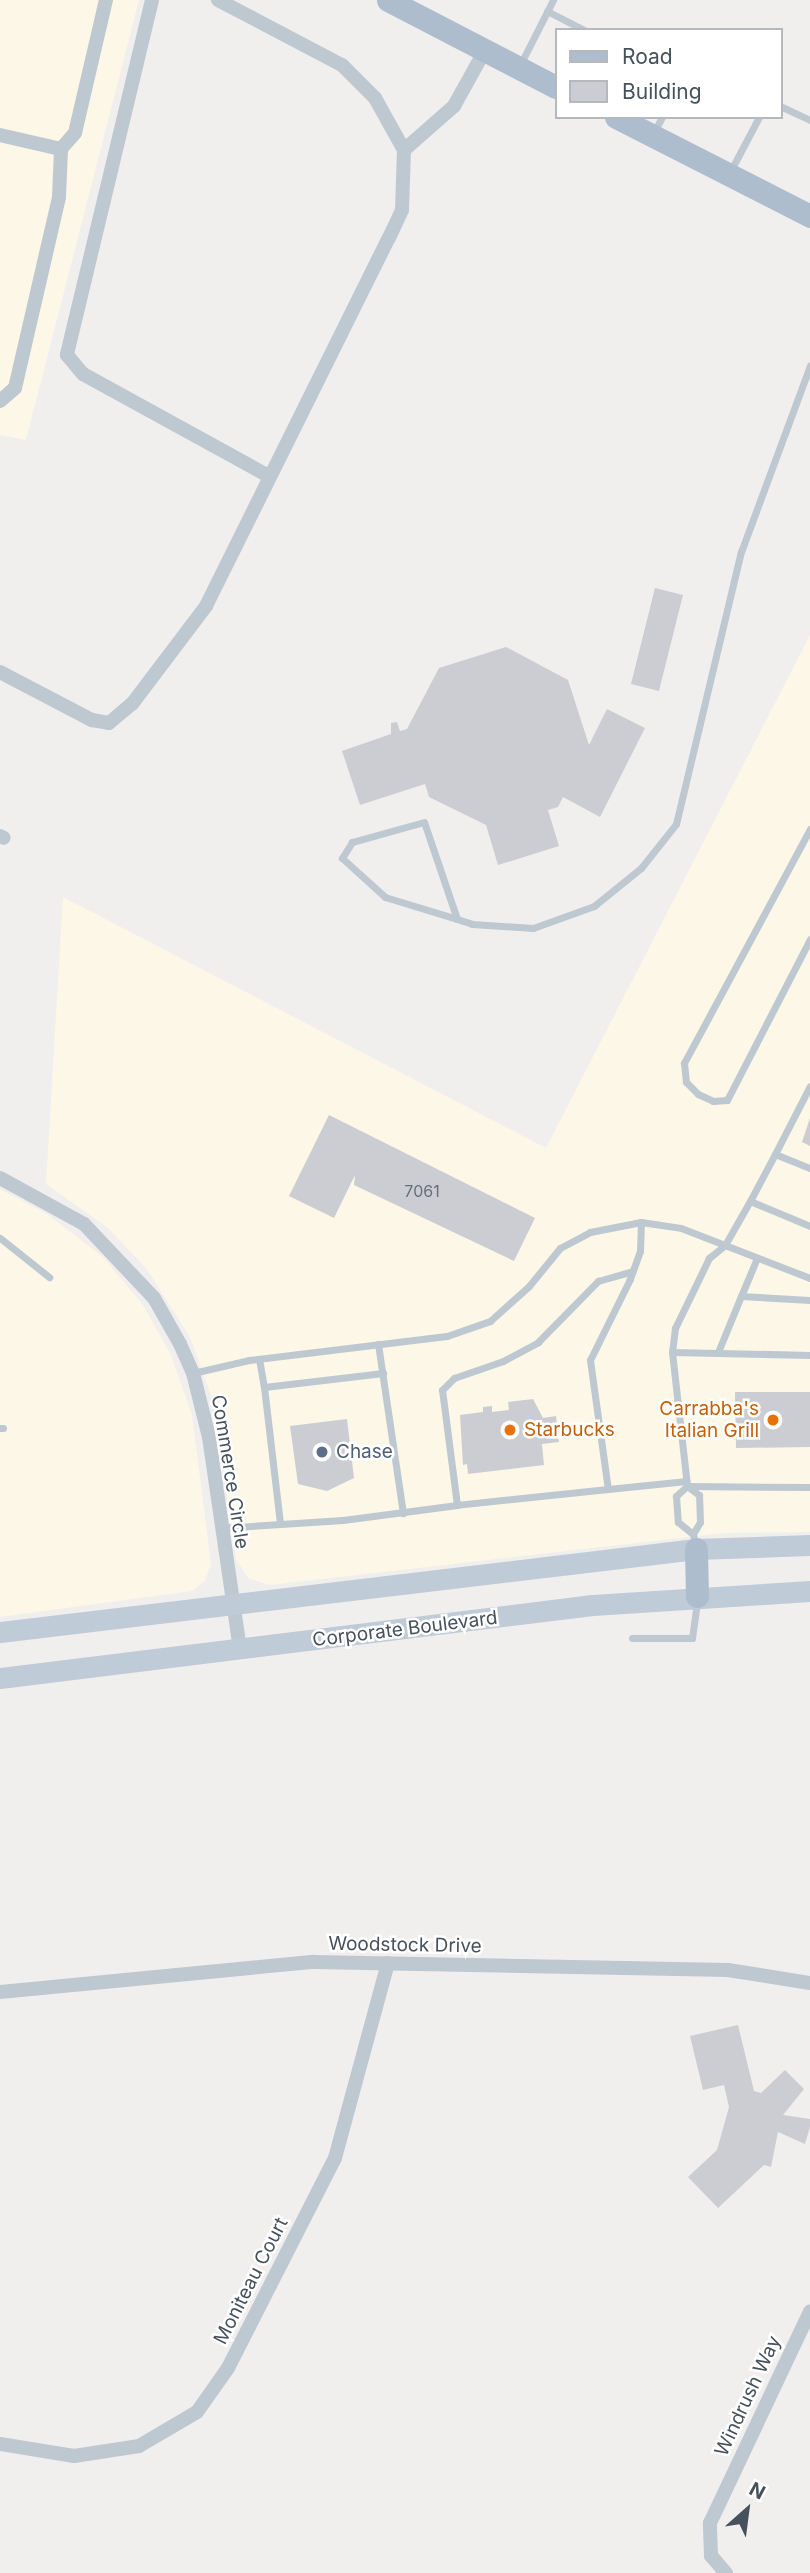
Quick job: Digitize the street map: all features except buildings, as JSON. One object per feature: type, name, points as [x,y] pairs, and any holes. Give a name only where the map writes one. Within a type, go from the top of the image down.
[{"type":"main road","points":[[388,0],[554,86]]},
{"type":"main road","points":[[624,119],[657,127],[728,175],[810,216]]},
{"type":"main road","points":[[694,1542],[698,1596]]},
{"type":"street","points":[[0,401],[15,388],[59,197],[61,149],[75,133],[106,0]]},
{"type":"street","points":[[152,0],[67,355],[83,374],[270,477]]},
{"type":"street","points":[[0,672],[92,720],[109,723],[118,717],[206,606],[402,210],[404,150],[375,98],[342,65],[218,0]]},
{"type":"street","points":[[404,150],[454,106],[485,50]]},
{"type":"street","points":[[0,135],[61,149]]},
{"type":"street","name":"Commerce Circle","points":[[0,1178],[84,1224],[119,1257],[154,1298],[193,1373],[209,1437],[219,1528],[240,1649]]},
{"type":"street","points":[[0,1632],[694,1542],[810,1545]]},
{"type":"street","name":"Corporate Boulevard","points":[[0,1678],[698,1596],[810,1591]]},
{"type":"street","name":"Woodstock Drive","points":[[0,1992],[314,1962],[728,1970],[810,1983]]},
{"type":"street","name":"Moniteau Court","points":[[0,2444],[74,2456],[139,2446],[197,2412],[228,2368],[335,2158],[388,1964]]},
{"type":"street","name":"Windrush Way","points":[[726,2573],[711,2556],[710,2523],[810,2311]]},
{"type":"lane","points":[[518,67],[553,0]]},
{"type":"lane","points":[[547,11],[580,28]]},
{"type":"lane","points":[[782,107],[810,120]]},
{"type":"lane","points":[[728,175],[758,119]]},
{"type":"lane","points":[[457,919],[424,822],[352,842],[342,858],[385,897],[457,919],[533,928],[594,906],[641,868],[676,824],[741,552],[810,365]]},
{"type":"lane","points":[[810,829],[684,1063],[686,1082],[698,1094],[713,1101],[727,1100],[810,939]]},
{"type":"lane","points":[[694,1542],[701,1522],[699,1495],[687,1483],[672,1352],[675,1328],[709,1258],[725,1245],[810,1086]]},
{"type":"lane","points":[[775,1154],[810,1168]]},
{"type":"lane","points":[[750,1200],[810,1226]]},
{"type":"lane","points":[[193,1373],[259,1359],[447,1336],[490,1321],[529,1286],[560,1248],[590,1232],[641,1222],[681,1228],[810,1278]]},
{"type":"lane","points":[[608,1489],[590,1360],[633,1271],[641,1222]]},
{"type":"lane","points":[[0,1238],[50,1277]]},
{"type":"lane","points":[[718,1352],[757,1258]]},
{"type":"lane","points":[[457,1505],[443,1390],[454,1378],[503,1361],[538,1342],[598,1281],[633,1271]]},
{"type":"lane","points":[[741,1296],[810,1300]]},
{"type":"lane","points":[[378,1345],[403,1513]]},
{"type":"lane","points":[[672,1352],[718,1352],[751,1357],[810,1355]]},
{"type":"lane","points":[[259,1359],[280,1524]]},
{"type":"lane","points":[[264,1387],[383,1373]]},
{"type":"lane","points":[[687,1483],[676,1496],[678,1522],[694,1542]]},
{"type":"lane","points":[[219,1528],[403,1513],[608,1489],[687,1483],[810,1488]]},
{"type":"lane","points":[[632,1638],[692,1638],[698,1596]]},
{"type":"shaded area","points":[[0,0],[139,0],[26,440],[0,435]]},
{"type":"shaded area","points":[[810,635],[810,1532],[724,1533],[270,1585],[248,1578],[236,1559],[214,1404],[190,1337],[146,1268],[107,1227],[46,1184],[63,897],[546,1148]]},
{"type":"shaded area","points":[[0,1189],[47,1214],[103,1257],[143,1305],[171,1355],[192,1415],[211,1564],[205,1581],[192,1591],[0,1617]]},
{"type":"place","name":"Carrabba's Italian Grill","points":[[773,1420]]},
{"type":"place","name":"Starbucks","points":[[510,1430]]},
{"type":"place","name":"Chase","points":[[322,1452]]}]
